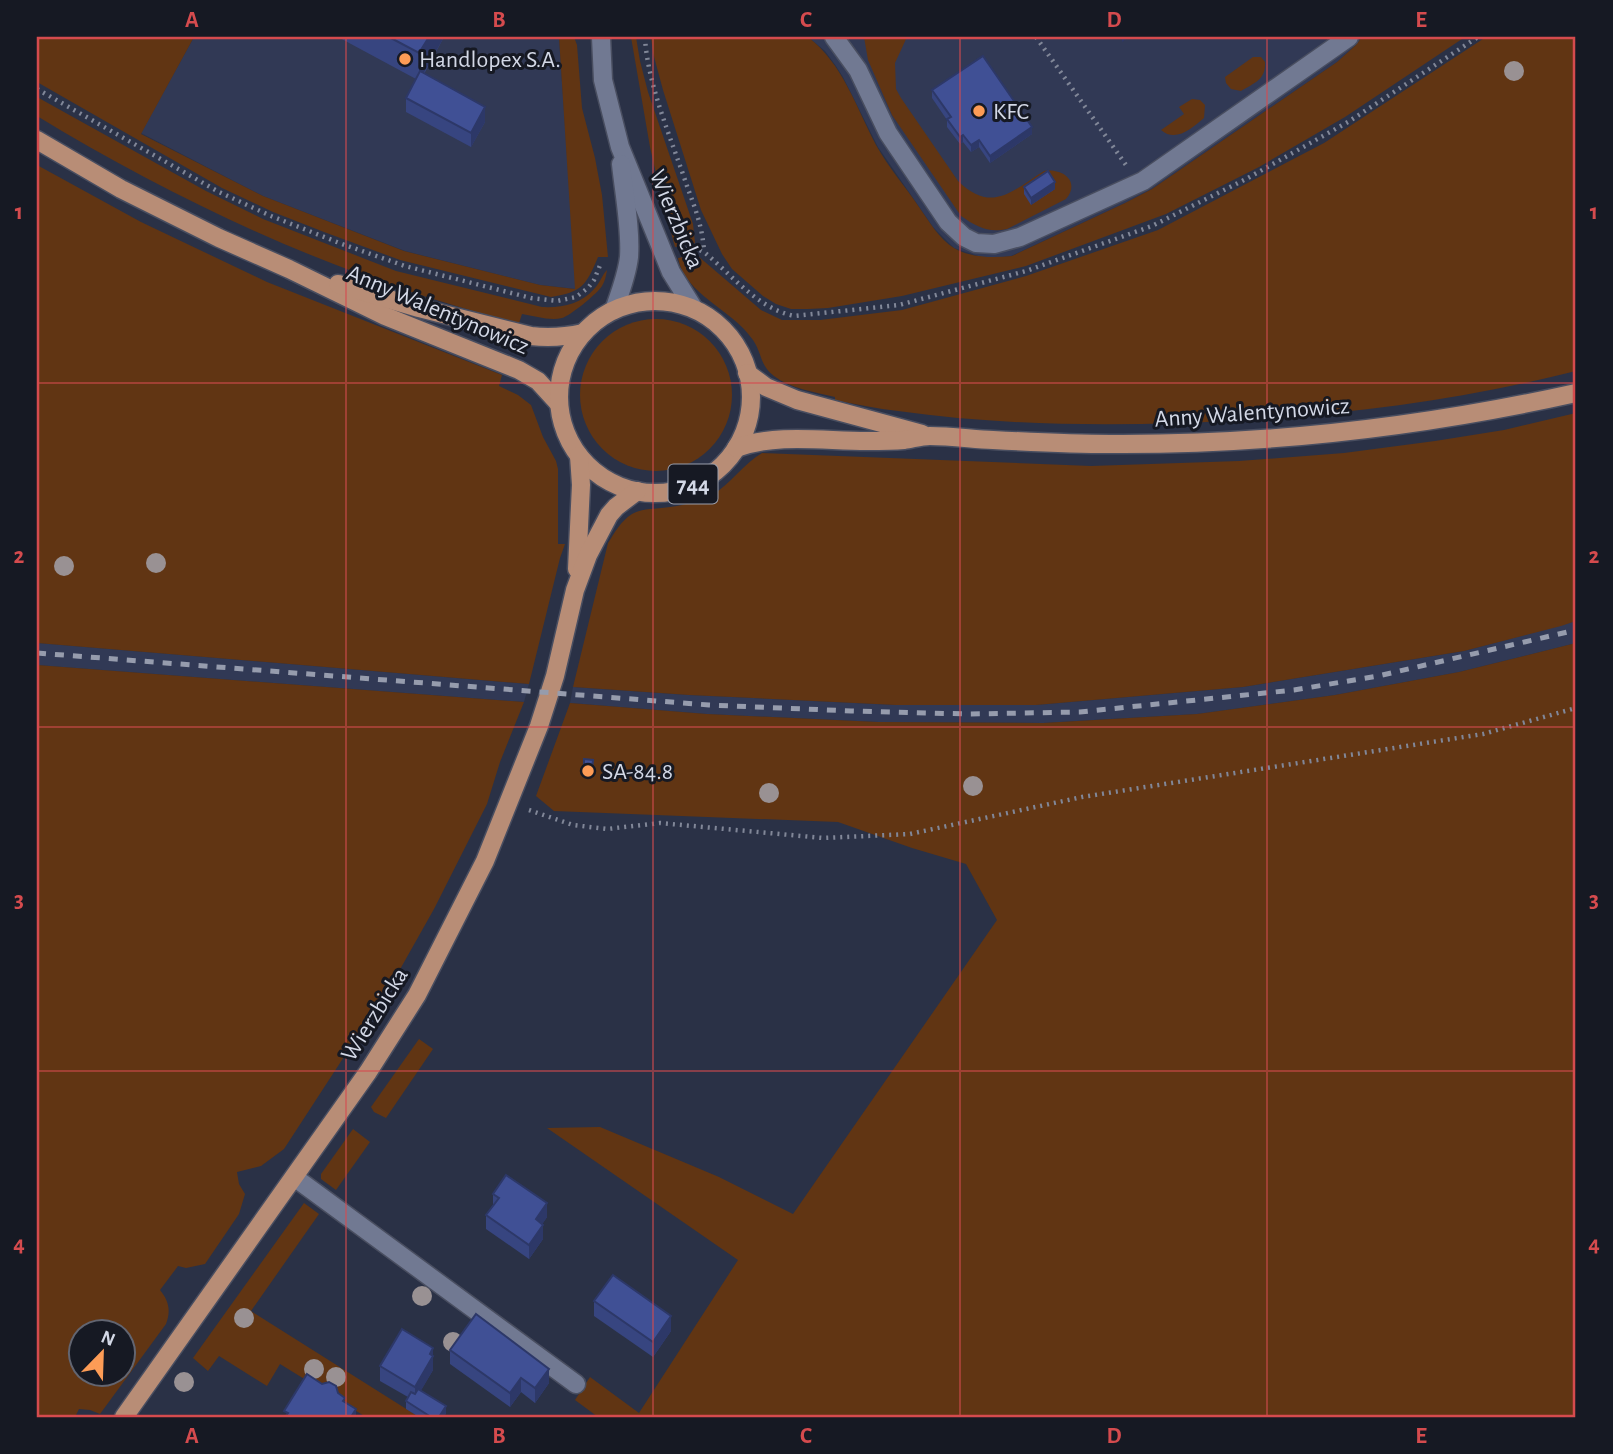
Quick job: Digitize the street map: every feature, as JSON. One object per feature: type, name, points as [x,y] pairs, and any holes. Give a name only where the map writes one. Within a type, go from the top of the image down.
[{"type":"main road","name":"Anny Walentynowicz","points":[[37,141],[121,189],[219,238],[385,316],[519,370],[538,381],[559,404]]},
{"type":"main road","name":"Anny Walentynowicz","points":[[289,269],[419,308],[531,336],[546,338],[583,333]]},
{"type":"main road","name":"744","points":[[649,301],[676,303],[694,309],[723,330],[738,350],[747,373],[751,398],[744,432],[729,457],[713,473],[693,484],[660,492],[637,491],[616,484],[596,472],[579,456],[567,435],[559,404],[560,383],[566,361],[583,333],[614,310],[649,301]]},
{"type":"main road","name":"Anny Walentynowicz","points":[[747,373],[766,387],[797,400],[929,436],[1020,442],[1196,443],[1334,433],[1419,422],[1576,393]]},
{"type":"main road","name":"Anny Walentynowicz","points":[[736,448],[776,439],[868,441],[929,436]]},
{"type":"main road","name":"Wierzbicka","points":[[575,590],[581,498],[579,456]]},
{"type":"main road","name":"Wierzbicka","points":[[124,1417],[368,1072],[417,995],[471,890],[539,726],[587,555],[615,507],[637,491]]},
{"type":"street","points":[[834,37],[858,70],[888,133],[948,222],[964,237],[976,243],[995,244],[1020,237],[1138,183],[1349,37]]},
{"type":"street","name":"Wierzbicka","points":[[603,40],[603,80],[620,147],[671,272],[694,309]]},
{"type":"street","name":"Wierzbicka","points":[[614,310],[626,276],[629,258],[620,147]]},
{"type":"street","points":[[294,1177],[576,1384]]},
{"type":"path","points":[[645,37],[646,55],[655,90],[701,225],[704,252]]},
{"type":"path","points":[[1037,37],[1138,183]]},
{"type":"path","points":[[37,89],[219,192],[283,220],[405,266],[531,298],[557,301],[576,297],[588,288],[601,262],[608,261]]},
{"type":"path","points":[[510,801],[573,825],[607,829],[660,823],[823,838],[910,834],[1082,797],[1483,734],[1576,708]]},
{"type":"shaded area","points":[[37,37],[194,37],[141,134],[263,196],[404,251],[540,285],[575,289],[559,37],[574,37],[582,108],[602,195],[608,257],[598,257],[582,286],[570,293],[551,297],[400,260],[324,232],[222,188],[37,82]]},
{"type":"shaded area","name":"Handlopex S.A.","points":[[194,37],[559,37],[576,289],[540,285],[405,251],[263,196],[141,133]]},
{"type":"shaded area","points":[[631,37],[636,37],[648,92],[693,224],[695,243],[675,247],[650,147]]},
{"type":"shaded area","points":[[651,37],[808,37],[840,73],[881,153],[939,235],[961,251],[997,257],[1012,256],[1152,189],[1337,62],[1362,37],[1465,37],[1345,117],[1259,167],[1166,214],[1026,266],[902,296],[828,308],[791,309],[763,296],[732,269],[722,254],[701,210],[663,90]]},
{"type":"shaded area","points":[[808,37],[1371,37],[1152,189],[1011,256],[994,258],[981,257],[954,248],[933,227],[878,147],[836,66],[825,51]]},
{"type":"shaded area","points":[[864,37],[907,37],[895,63],[896,89],[958,181],[970,191],[992,198],[1002,196],[1044,171],[1051,171],[1063,174],[1070,181],[1070,193],[1066,199],[1007,229],[983,228],[961,216],[892,115],[868,60]]},
{"type":"shaded area","points":[[1486,37],[1576,37],[1576,371],[1428,401],[1228,421],[1143,424],[1038,423],[967,419],[890,410],[835,400],[835,397],[795,387],[774,376],[766,368],[753,340],[733,319],[699,292],[682,271],[678,258],[698,256],[761,310],[782,320],[820,320],[902,310],[1026,276],[1158,230],[1324,143]]},
{"type":"shaded area","points":[[1253,57],[1261,57],[1265,62],[1264,73],[1255,83],[1241,91],[1231,89],[1225,77]]},
{"type":"shaded area","points":[[37,97],[206,191],[263,219],[396,271],[542,307],[564,306],[577,302],[596,287],[607,270],[605,280],[595,294],[562,318],[522,314],[519,323],[455,306],[393,286],[270,238],[152,181],[37,116]]},
{"type":"shaded area","points":[[1192,99],[1200,100],[1205,105],[1204,118],[1178,135],[1167,134],[1161,130],[1184,114],[1179,107]]},
{"type":"shaded area","points":[[37,165],[141,222],[267,282],[502,375],[499,386],[531,405],[558,469],[558,544],[565,544],[529,684],[37,643]]},
{"type":"shaded area","points":[[656,319],[685,325],[710,341],[726,366],[732,395],[726,424],[710,449],[685,465],[656,471],[627,465],[602,449],[586,424],[580,395],[586,366],[602,341],[627,325]]},
{"type":"shaded area","points":[[1576,413],[1576,621],[1561,626],[1464,651],[1243,687],[1036,705],[896,705],[573,687],[608,543],[621,523],[640,511],[681,505],[712,495],[762,453],[1091,466],[1239,461],[1344,453],[1435,441],[1504,430]]},
{"type":"shaded area","points":[[1576,621],[1576,643],[1459,672],[1335,695],[1197,714],[1043,723],[878,722],[707,714],[570,703],[573,687],[896,705],[1036,705],[1243,687],[1464,651]]},
{"type":"shaded area","points":[[37,643],[529,684],[524,702],[37,665]]},
{"type":"shaded area","points":[[1576,643],[1576,1417],[598,1417],[575,1400],[590,1377],[639,1413],[738,1260],[547,1128],[600,1127],[719,1177],[793,1214],[997,920],[966,864],[838,822],[554,811],[536,796],[570,703],[707,714],[878,722],[1043,723],[1197,714],[1335,695],[1459,672]]},
{"type":"shaded area","points":[[37,665],[524,702],[500,762],[487,804],[434,909],[394,980],[284,1149],[261,1166],[237,1172],[239,1184],[245,1194],[239,1214],[205,1264],[186,1268],[178,1266],[160,1290],[168,1306],[166,1324],[136,1365],[136,1318],[66,1318],[66,1388],[119,1388],[100,1414],[79,1409],[75,1417],[37,1417]]},
{"type":"shaded area","points":[[419,1039],[433,1049],[386,1118],[374,1112],[371,1107]]},
{"type":"shaded area","points":[[353,1129],[370,1142],[336,1190],[321,1179],[321,1174]]},
{"type":"shaded area","points":[[304,1203],[319,1214],[251,1311],[419,1417],[366,1417],[280,1364],[267,1386],[219,1356],[208,1371],[193,1358]]},
{"type":"building","points":[[389,37],[429,37],[419,53]]},
{"type":"building","name":"KFC","points":[[983,56],[1032,127],[990,156],[979,140],[971,145],[963,135],[960,137],[947,119],[951,117],[932,90]]},
{"type":"building","points":[[420,71],[485,107],[471,133],[406,98]]},
{"type":"building","points":[[1048,171],[1055,182],[1031,198],[1024,187]]},
{"type":"building","points":[[584,759],[593,760],[592,769],[584,769]]},
{"type":"building","points":[[506,1175],[547,1203],[536,1219],[543,1225],[529,1245],[486,1215],[499,1198],[493,1194]]},
{"type":"building","points":[[613,1275],[671,1316],[653,1342],[594,1301]]},
{"type":"building","points":[[476,1314],[549,1369],[535,1388],[521,1378],[510,1393],[450,1350]]},
{"type":"building","points":[[402,1329],[433,1348],[430,1354],[433,1356],[415,1387],[380,1366]]},
{"type":"building","points":[[307,1374],[322,1384],[329,1382],[336,1386],[338,1393],[345,1398],[343,1401],[356,1409],[351,1417],[285,1417],[288,1413],[284,1411]]},
{"type":"building","points":[[418,1389],[446,1406],[439,1417],[431,1417],[406,1401],[411,1392],[415,1394]]},
{"type":"railway","points":[[37,653],[709,705],[968,714],[1080,712],[1294,690],[1378,676],[1576,630]]},
{"type":"place","name":"Handlopex S.A.","points":[[405,59]]},
{"type":"place","name":"KFC","points":[[979,111]]},
{"type":"place","name":"SA-84.8","points":[[588,771]]}]
